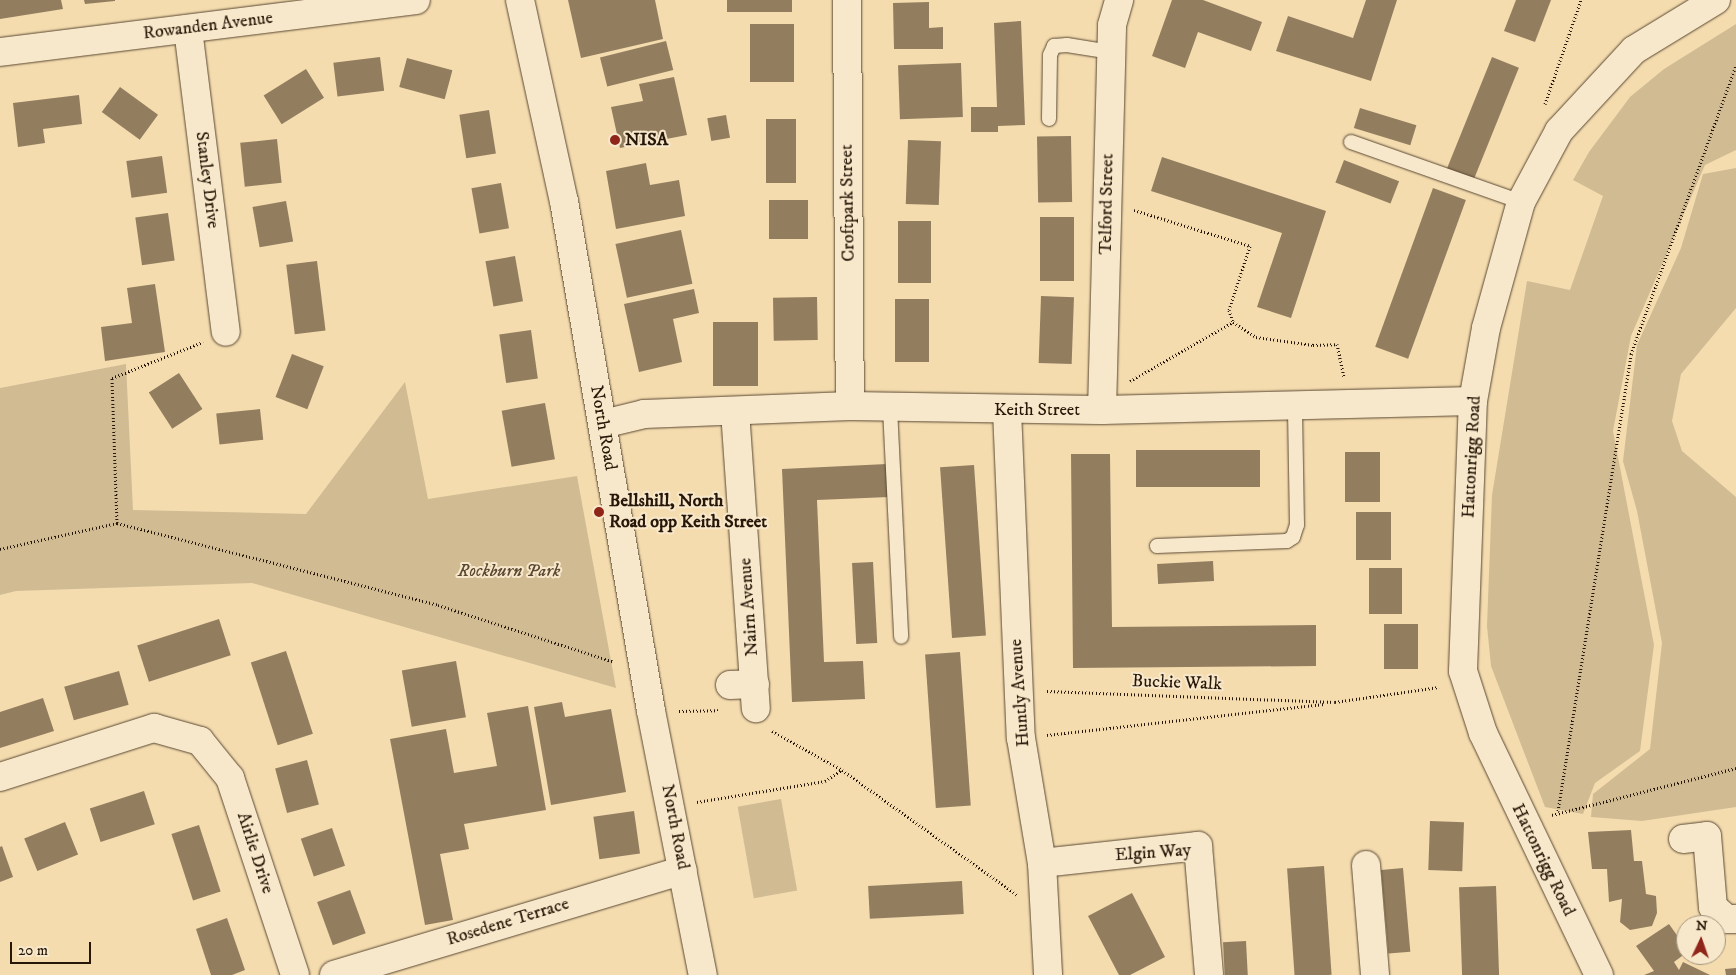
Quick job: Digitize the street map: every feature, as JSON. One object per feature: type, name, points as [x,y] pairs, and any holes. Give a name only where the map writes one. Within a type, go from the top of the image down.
[{"type":"street","name":"Rowanden Avenue","points":[[0,52],[416,0]]},
{"type":"street","name":"North Road","points":[[520,0],[564,201],[652,711],[703,975]]},
{"type":"street","name":"Croftpark Street","points":[[846,0],[850,406]]},
{"type":"street","name":"Telford Street","points":[[1103,398],[1112,25],[1119,0]]},
{"type":"street","name":"Hattonrigg Road","points":[[1599,975],[1483,733],[1462,671],[1473,401],[1486,328],[1521,202],[1559,131],[1634,50],[1716,0]]},
{"type":"street","name":"Stanley Drive","points":[[188,29],[226,332]]},
{"type":"street","name":"Keith Street","points":[[602,424],[644,414],[850,406],[1007,410],[1103,398],[1295,405],[1473,401]]},
{"type":"street","name":"Huntly Avenue","points":[[1007,410],[1021,738],[1042,863],[1048,975]]},
{"type":"street","name":"Nairn Avenue","points":[[735,411],[740,697]]},
{"type":"street","name":"Airlie Drive","points":[[0,777],[154,728],[200,741],[230,778],[295,975]]},
{"type":"street","points":[[1683,839],[1707,836],[1713,907],[1727,920],[1736,919]]},
{"type":"street","name":"Elgin Way","points":[[1042,863],[1198,846],[1209,975]]},
{"type":"street","points":[[1366,865],[1374,975]]},
{"type":"street","name":"Rosedene Terrace","points":[[334,975],[683,870]]},
{"type":"lane","points":[[1049,119],[1050,55],[1054,46],[1067,44],[1111,52]]},
{"type":"lane","points":[[1352,142],[1521,202]]},
{"type":"lane","points":[[1157,546],[1287,541],[1293,537],[1297,526],[1295,405]]},
{"type":"lane","points":[[890,408],[901,637]]},
{"type":"path","points":[[1543,110],[1581,0]]},
{"type":"path","points":[[1558,811],[1631,354],[1736,65]]},
{"type":"path","points":[[1107,201],[1250,246],[1229,310],[1233,322],[1256,337],[1313,345],[1337,344],[1350,404]]},
{"type":"path","points":[[1103,398],[1233,322]]},
{"type":"path","points":[[117,523],[112,378],[164,360],[226,332]]},
{"type":"path","points":[[0,549],[117,523],[438,606],[646,672]]},
{"type":"path","name":"Buckie Walk","points":[[1021,738],[1335,702],[1466,682]]},
{"type":"path","name":"Buckie Walk","points":[[1019,690],[1335,702]]},
{"type":"path","points":[[652,711],[740,697],[765,727],[842,770],[1014,895],[1043,897]]},
{"type":"path","points":[[1528,830],[1558,811],[1652,792],[1736,768]]},
{"type":"path","points":[[672,807],[825,781],[842,770]]},
{"type":"green space","points":[[1736,24],[1736,150],[1705,165],[1631,336],[1613,431],[1654,645],[1640,751],[1595,783],[1583,814],[1545,807],[1491,666],[1487,626],[1492,495],[1527,281],[1570,290],[1603,196],[1573,180],[1589,152],[1630,97],[1664,69]]},
{"type":"green space","points":[[1736,168],[1736,308],[1681,374],[1672,421],[1682,451],[1736,497],[1736,807],[1642,821],[1591,817],[1593,794],[1650,749],[1662,643],[1637,511],[1623,461],[1637,345],[1681,248],[1703,174]]},
{"type":"green space","name":"Rockburn Park","points":[[126,364],[133,510],[306,514],[405,382],[428,499],[577,476],[616,688],[252,583],[16,591],[0,595],[0,388]]},
{"type":"green space","points":[[781,799],[797,891],[754,898],[738,807]]},
{"type":"building","points":[[0,0],[61,0],[63,9],[0,19]]},
{"type":"building","points":[[84,0],[115,0],[115,1],[85,4]]},
{"type":"building","points":[[568,0],[655,0],[663,39],[581,58]]},
{"type":"building","points":[[727,0],[792,0],[792,12],[727,12]]},
{"type":"building","points":[[1172,0],[1203,0],[1262,22],[1251,51],[1198,32],[1185,68],[1152,56]]},
{"type":"building","points":[[1366,0],[1397,0],[1371,81],[1276,51],[1288,16],[1353,38]]},
{"type":"building","points":[[1516,0],[1551,0],[1535,42],[1504,31]]},
{"type":"building","points":[[929,2],[929,28],[943,27],[943,49],[894,49],[893,3]]},
{"type":"building","points":[[1021,21],[1025,125],[998,126],[998,132],[971,132],[971,107],[997,107],[994,23]]},
{"type":"building","points":[[750,24],[794,24],[794,82],[750,82]]},
{"type":"building","points":[[666,41],[673,70],[607,87],[600,57]]},
{"type":"building","points":[[380,57],[384,91],[337,96],[333,63]]},
{"type":"building","points":[[1492,57],[1519,68],[1474,180],[1447,169]]},
{"type":"building","points":[[407,58],[452,70],[445,99],[399,87]]},
{"type":"building","points":[[961,63],[963,117],[900,119],[898,65]]},
{"type":"building","points":[[306,69],[324,98],[282,124],[264,95]]},
{"type":"building","points":[[674,77],[687,135],[620,148],[611,107],[643,101],[639,84]]},
{"type":"building","points":[[120,87],[158,115],[140,140],[102,112]]},
{"type":"building","points":[[79,95],[82,124],[43,129],[45,143],[18,147],[13,103]]},
{"type":"building","points":[[1360,108],[1416,125],[1410,145],[1354,128]]},
{"type":"building","points":[[489,110],[496,153],[466,158],[459,115]]},
{"type":"building","points":[[726,115],[730,138],[711,141],[707,118]]},
{"type":"building","points":[[766,119],[796,119],[796,183],[766,183]]},
{"type":"building","points":[[1071,136],[1072,202],[1038,203],[1037,137]]},
{"type":"building","points":[[277,139],[282,183],[245,187],[240,143]]},
{"type":"building","points":[[908,140],[941,141],[939,205],[906,204]]},
{"type":"building","points":[[162,156],[167,193],[131,198],[126,161]]},
{"type":"building","points":[[1162,157],[1326,211],[1291,318],[1257,307],[1282,233],[1151,191]]},
{"type":"building","points":[[1344,160],[1399,181],[1390,204],[1335,182]]},
{"type":"building","points":[[646,163],[650,185],[679,180],[685,216],[616,229],[606,171]]},
{"type":"building","points":[[501,183],[509,228],[479,234],[471,188]]},
{"type":"building","points":[[1433,188],[1466,200],[1408,359],[1375,347]]},
{"type":"building","points":[[769,200],[808,200],[808,239],[769,239]]},
{"type":"building","points":[[286,201],[293,241],[260,247],[253,207]]},
{"type":"building","points":[[168,213],[175,261],[142,265],[135,218]]},
{"type":"building","points":[[1040,217],[1074,217],[1074,281],[1040,281]]},
{"type":"building","points":[[898,221],[931,221],[931,283],[898,283]]},
{"type":"building","points":[[681,230],[692,284],[627,298],[615,244]]},
{"type":"building","points":[[515,256],[523,301],[493,307],[485,261]]},
{"type":"building","points":[[317,261],[326,330],[295,334],[286,265]]},
{"type":"building","points":[[155,284],[165,352],[105,361],[101,327],[132,323],[127,288]]},
{"type":"building","points":[[694,289],[699,313],[673,319],[682,362],[639,372],[624,304]]},
{"type":"building","points":[[1041,296],[1074,297],[1072,364],[1039,363]]},
{"type":"building","points":[[817,297],[818,340],[774,341],[773,298]]},
{"type":"building","points":[[895,299],[929,299],[929,362],[895,362]]},
{"type":"building","points":[[713,322],[758,322],[758,386],[713,386]]},
{"type":"building","points":[[531,330],[538,379],[506,383],[499,334]]},
{"type":"building","points":[[292,354],[324,366],[307,409],[276,397]]},
{"type":"building","points":[[179,373],[202,409],[172,429],[149,393]]},
{"type":"building","points":[[545,403],[555,459],[512,467],[502,411]]},
{"type":"building","points":[[260,409],[263,440],[219,444],[216,414]]},
{"type":"building","points":[[1136,450],[1260,450],[1260,487],[1136,487]]},
{"type":"building","points":[[1345,452],[1380,452],[1380,502],[1345,502]]},
{"type":"building","points":[[1071,454],[1110,454],[1112,627],[1316,625],[1316,666],[1073,668]]},
{"type":"building","points":[[887,464],[889,497],[817,500],[824,662],[863,661],[865,699],[792,702],[782,469]]},
{"type":"building","points":[[974,465],[986,636],[952,638],[940,467]]},
{"type":"building","points":[[1356,512],[1391,512],[1391,560],[1356,560]]},
{"type":"building","points":[[1213,561],[1214,581],[1158,584],[1157,564]]},
{"type":"building","points":[[873,562],[877,643],[856,644],[852,563]]},
{"type":"building","points":[[1369,568],[1402,568],[1402,614],[1369,614]]},
{"type":"building","points":[[219,619],[231,655],[149,682],[137,646]]},
{"type":"building","points":[[1384,624],[1418,624],[1418,669],[1384,669]]},
{"type":"building","points":[[286,651],[313,734],[278,745],[251,662]]},
{"type":"building","points":[[960,652],[971,806],[936,808],[925,654]]},
{"type":"building","points":[[456,661],[466,717],[412,727],[402,671]]},
{"type":"building","points":[[119,671],[129,705],[74,720],[64,687]]},
{"type":"building","points":[[43,698],[54,731],[0,748],[0,712]]},
{"type":"building","points":[[562,702],[565,717],[611,709],[626,792],[551,805],[534,707]]},
{"type":"building","points":[[528,706],[546,810],[464,824],[469,849],[440,854],[453,920],[425,925],[390,739],[446,729],[454,773],[497,766],[487,713]]},
{"type":"building","points":[[307,760],[319,804],[287,813],[275,769]]},
{"type":"building","points":[[144,791],[155,824],[101,842],[90,809]]},
{"type":"building","points":[[634,811],[640,854],[599,859],[593,817]]},
{"type":"building","points":[[1430,821],[1464,822],[1462,871],[1428,870]]},
{"type":"building","points":[[65,822],[78,854],[37,871],[24,838]]},
{"type":"building","points":[[199,825],[221,892],[193,901],[171,834]]},
{"type":"building","points":[[332,828],[345,866],[314,877],[301,839]]},
{"type":"building","points":[[1631,830],[1634,861],[1642,861],[1646,894],[1656,896],[1657,913],[1652,926],[1630,930],[1620,922],[1622,899],[1609,902],[1607,869],[1592,869],[1588,832]]},
{"type":"building","points":[[2,846],[13,877],[0,882],[0,847]]},
{"type":"building","points":[[1324,866],[1332,975],[1295,975],[1287,869]]},
{"type":"building","points":[[1403,868],[1410,952],[1388,954],[1381,870]]},
{"type":"building","points":[[962,881],[964,914],[870,919],[868,886]]},
{"type":"building","points":[[1496,886],[1499,975],[1462,975],[1459,887]]},
{"type":"building","points":[[350,890],[366,933],[333,945],[317,902]]},
{"type":"building","points":[[1132,893],[1165,957],[1130,975],[1119,975],[1088,916]]},
{"type":"building","points":[[227,918],[245,970],[232,975],[211,975],[196,929]]},
{"type":"building","points":[[1669,924],[1676,934],[1676,960],[1674,962],[1679,970],[1682,965],[1689,965],[1710,975],[1644,975],[1654,971],[1636,946]]},
{"type":"building","points":[[1246,941],[1248,975],[1225,975],[1223,942]]},
{"type":"building","points":[[1736,968],[1736,975],[1726,975],[1725,969]]},
{"type":"place","name":"NISA","points":[[615,140]]},
{"type":"place","name":"Bellshill, North Road opp Keith Street","points":[[599,512]]}]
